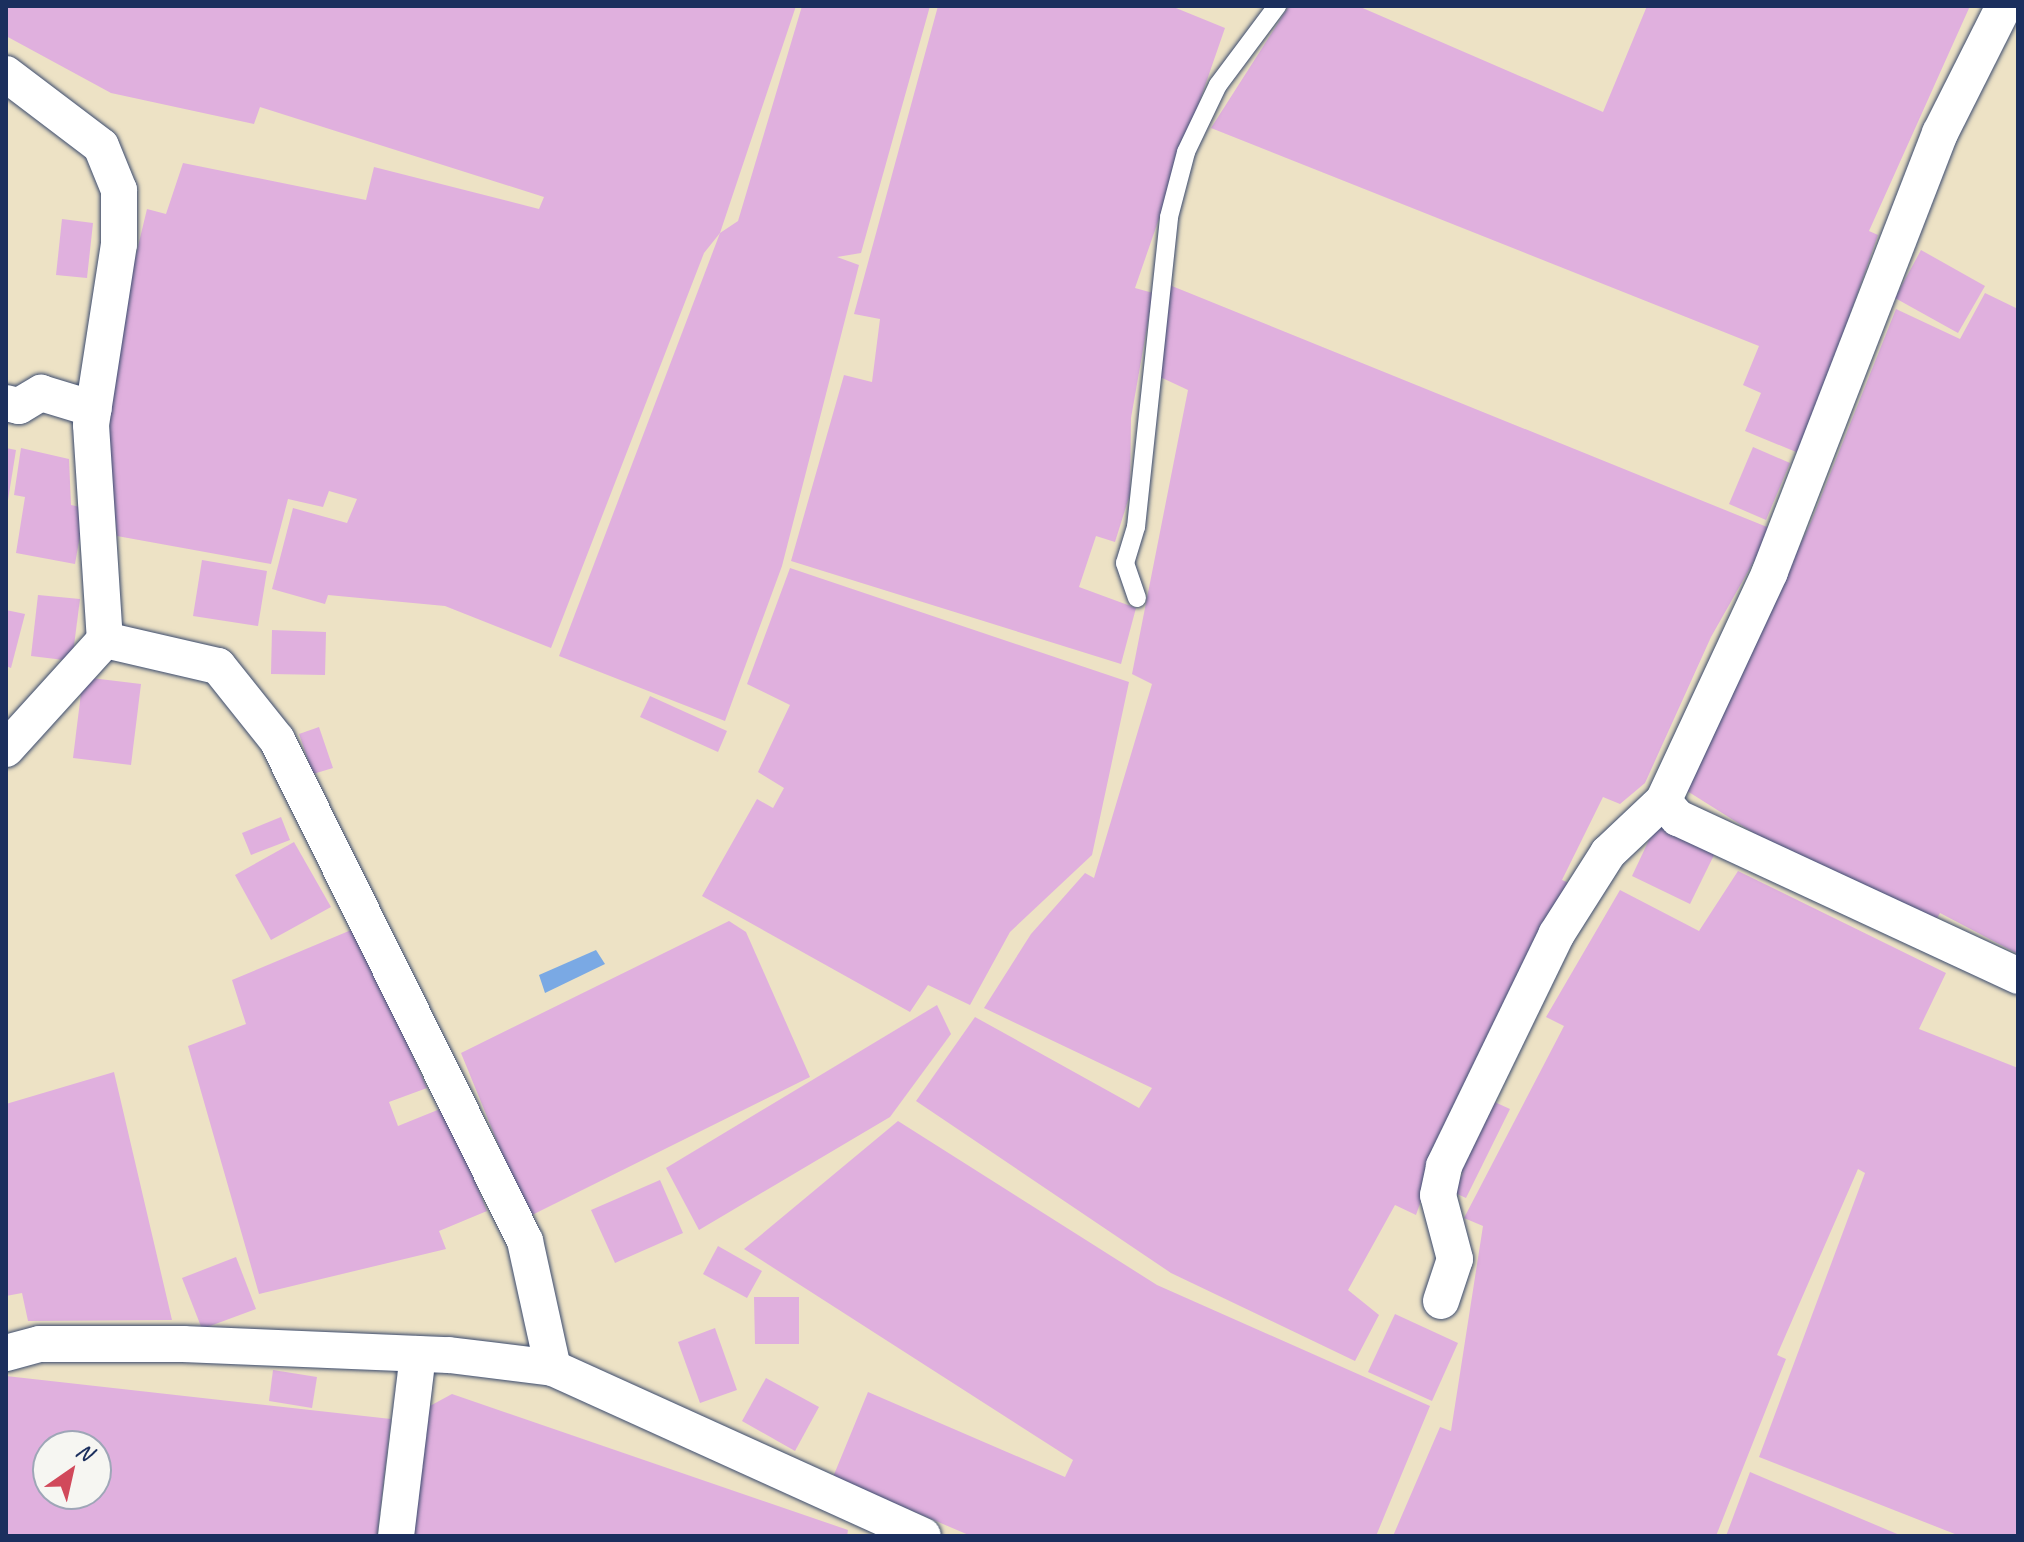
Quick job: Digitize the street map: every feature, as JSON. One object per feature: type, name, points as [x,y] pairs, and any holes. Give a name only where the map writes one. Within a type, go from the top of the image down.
[{"type":"street","points":[[1441,1301],[1455,1259],[1438,1195],[1444,1166],[1556,935],[1608,853],[1663,801],[1770,572],[1940,133],[2004,6]]},
{"type":"street","points":[[6,74],[101,146],[119,190],[119,244],[94,409],[105,640],[6,749]]},
{"type":"street","points":[[6,403],[19,406],[41,393],[94,409]]},
{"type":"street","points":[[105,640],[218,666],[277,740],[525,1241],[553,1368]]},
{"type":"street","points":[[1663,801],[1678,818],[2018,976]]},
{"type":"street","points":[[6,1353],[112,1343],[418,1354],[553,1368],[871,1525],[923,1536]]},
{"type":"street","points":[[396,1536],[418,1354]]},
{"type":"lane","points":[[1137,598],[1125,563],[1136,527],[1169,217],[1186,152],[1218,85],[1277,6]]},
{"type":"water","points":[[596,950],[605,964],[545,993],[539,975]]},
{"type":"building","points":[[6,6],[796,6],[720,233],[704,253],[551,648],[445,606],[328,595],[325,604],[272,589],[293,508],[347,523],[357,499],[329,491],[323,507],[288,499],[271,564],[117,536],[108,447],[117,334],[147,209],[166,214],[183,163],[366,200],[374,167],[539,209],[544,197],[260,107],[254,124],[111,93],[6,36]]},
{"type":"building","points":[[802,6],[930,6],[861,253],[837,257],[859,265],[782,566],[725,721],[559,656],[720,233],[738,221]]},
{"type":"building","points":[[938,6],[1171,6],[1225,28],[1135,288],[1153,293],[1131,418],[1130,494],[1115,542],[1096,536],[1079,587],[1136,608],[1121,664],[791,561],[844,375],[872,382],[880,319],[854,314]]},
{"type":"building","points":[[1289,6],[1358,6],[1603,112],[1647,6],[1970,6],[1869,231],[1878,235],[1801,454],[1745,431],[1761,393],[1743,385],[1759,346],[1211,128]]},
{"type":"building","points":[[62,219],[93,223],[87,278],[56,275]]},
{"type":"building","points":[[1921,250],[1985,286],[1958,333],[1895,298]]},
{"type":"building","points":[[1167,284],[1772,529],[1711,637],[1645,783],[1620,804],[1603,797],[1562,880],[1571,884],[1445,1132],[1416,1215],[1395,1205],[1348,1290],[1379,1315],[1355,1361],[1171,1273],[916,1101],[975,1017],[1139,1108],[1152,1088],[984,1008],[1031,934],[1085,873],[1094,878],[1152,684],[1132,674],[1188,390],[1158,376]]},
{"type":"building","points":[[1985,293],[2018,309],[2018,954],[1940,913],[1936,920],[1765,840],[1684,789],[1811,522],[1896,309],[1960,339]]},
{"type":"building","points":[[1753,447],[1790,463],[1766,520],[1729,504]]},
{"type":"building","points":[[6,448],[16,450],[8,500],[6,500]]},
{"type":"building","points":[[21,448],[69,459],[71,505],[85,508],[75,564],[16,553],[25,497],[14,495]]},
{"type":"building","points":[[202,560],[267,571],[258,626],[193,616]]},
{"type":"building","points":[[790,568],[1129,682],[1092,855],[1010,932],[970,1005],[928,985],[910,1012],[702,896],[757,799],[773,808],[784,788],[758,772],[790,705],[747,684]]},
{"type":"building","points":[[38,595],[80,599],[72,661],[31,656]]},
{"type":"building","points":[[6,610],[25,614],[11,668],[6,666]]},
{"type":"building","points":[[272,630],[326,632],[325,675],[271,674]]},
{"type":"building","points":[[83,677],[141,684],[131,765],[73,758]]},
{"type":"building","points":[[650,696],[727,731],[718,752],[640,717]]},
{"type":"building","points":[[319,727],[333,768],[313,774],[299,734]]},
{"type":"building","points":[[281,817],[290,840],[251,855],[242,833]]},
{"type":"building","points":[[1657,823],[1716,851],[1690,904],[1632,876]]},
{"type":"building","points":[[294,842],[331,907],[271,940],[235,875]]},
{"type":"building","points":[[1738,871],[1946,973],[1919,1029],[2018,1068],[2018,1536],[1960,1536],[1759,1457],[1865,1173],[1858,1169],[1777,1355],[1786,1359],[1716,1536],[1393,1536],[1440,1427],[1451,1431],[1483,1226],[1464,1218],[1564,1026],[1546,1017],[1620,890],[1699,931]]},
{"type":"building","points":[[729,921],[746,932],[810,1077],[528,1217],[461,1053]]},
{"type":"building","points":[[356,928],[427,1088],[389,1102],[398,1126],[445,1107],[487,1211],[439,1231],[446,1249],[259,1294],[188,1046],[246,1024],[232,980]]},
{"type":"building","points":[[937,1005],[951,1034],[890,1117],[699,1230],[666,1168]]},
{"type":"building","points":[[114,1072],[172,1320],[28,1321],[22,1293],[6,1296],[6,1104]]},
{"type":"building","points":[[1488,1099],[1510,1109],[1466,1198],[1453,1192],[1463,1173],[1454,1168]]},
{"type":"building","points":[[898,1121],[1157,1285],[1430,1406],[1376,1536],[971,1536],[833,1477],[868,1392],[1065,1477],[1073,1460],[744,1249]]},
{"type":"building","points":[[660,1180],[683,1233],[615,1263],[591,1210]]},
{"type":"building","points":[[718,1246],[762,1271],[747,1298],[703,1274]]},
{"type":"building","points":[[236,1257],[256,1309],[202,1329],[182,1278]]},
{"type":"building","points":[[754,1297],[799,1297],[799,1344],[755,1344]]},
{"type":"building","points":[[1395,1314],[1458,1343],[1432,1401],[1368,1372]]},
{"type":"building","points":[[715,1328],[737,1390],[700,1403],[678,1342]]},
{"type":"building","points":[[273,1370],[317,1377],[312,1408],[269,1401]]},
{"type":"building","points":[[6,1376],[391,1419],[377,1536],[6,1536]]},
{"type":"building","points":[[766,1378],[819,1407],[795,1451],[742,1421]]},
{"type":"building","points":[[452,1394],[848,1530],[847,1536],[413,1536],[428,1407]]},
{"type":"building","points":[[1750,1472],[1902,1536],[1726,1536]]}]
